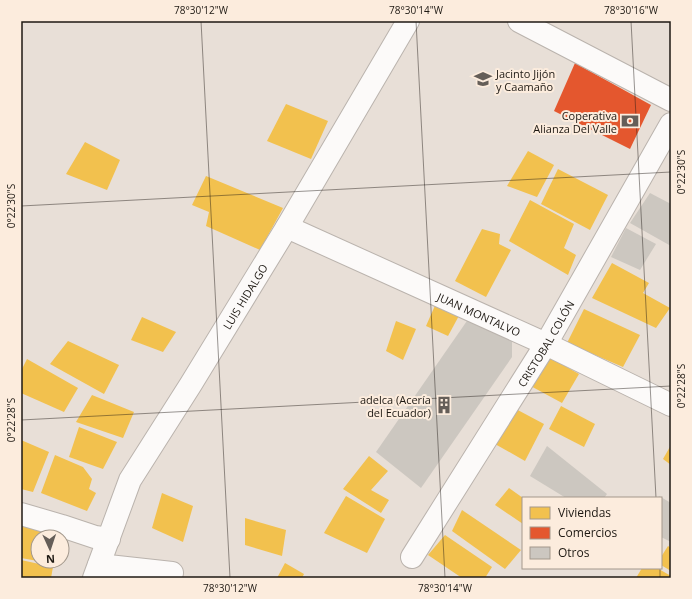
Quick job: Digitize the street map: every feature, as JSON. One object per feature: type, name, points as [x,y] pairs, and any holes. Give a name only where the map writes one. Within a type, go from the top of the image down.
[{"type":"street","name":"LUIS HIDALGO","points":[[97,571],[130,480],[191,384],[287,227],[408,21]]},
{"type":"street","points":[[519,21],[671,100]]},
{"type":"street","name":"CRISTOBAL COLÓN","points":[[412,557],[546,344],[671,124]]},
{"type":"street","name":"JUAN MONTALVO","points":[[287,227],[546,344],[671,405]]},
{"type":"street","points":[[21,514],[95,537],[109,539]]},
{"type":"street","points":[[97,571],[149,574],[172,572]]},
{"type":"building: Viviendas","points":[[286,104],[328,121],[311,159],[267,141]]},
{"type":"building: Viviendas","points":[[85,142],[120,160],[107,190],[66,174]]},
{"type":"building: Viviendas","points":[[528,151],[554,165],[537,197],[507,186]]},
{"type":"building: Viviendas","points":[[558,169],[608,195],[590,230],[541,204]]},
{"type":"building: Viviendas","points":[[206,176],[283,208],[260,250],[206,226],[209,212],[192,205]]},
{"type":"building: Viviendas","points":[[530,200],[574,224],[564,248],[576,255],[568,275],[509,241]]},
{"type":"building: Viviendas","points":[[482,229],[500,234],[499,244],[511,250],[486,297],[455,281]]},
{"type":"building: Viviendas","points":[[612,263],[649,283],[643,293],[670,308],[656,328],[592,298]]},
{"type":"building: Viviendas","points":[[437,301],[461,312],[448,336],[426,326]]},
{"type":"building: Viviendas","points":[[584,309],[640,335],[623,367],[567,343]]},
{"type":"building: Viviendas","points":[[142,317],[176,332],[163,352],[131,340]]},
{"type":"building: Viviendas","points":[[396,321],[416,329],[403,360],[386,351]]},
{"type":"building: Viviendas","points":[[68,341],[119,365],[104,394],[50,364]]},
{"type":"building: Viviendas","points":[[549,357],[579,374],[562,403],[527,384]]},
{"type":"building: Viviendas","points":[[27,359],[78,388],[64,412],[21,393],[21,371]]},
{"type":"building: Viviendas","points":[[92,395],[134,412],[123,438],[76,422]]},
{"type":"building: Viviendas","points":[[561,406],[595,424],[584,447],[549,429]]},
{"type":"building: Viviendas","points":[[514,408],[544,424],[525,461],[495,444]]},
{"type":"building: Viviendas","points":[[79,427],[117,442],[103,469],[69,457]]},
{"type":"building: Viviendas","points":[[21,440],[49,452],[33,492],[21,489]]},
{"type":"building: Viviendas","points":[[671,445],[671,465],[663,459]]},
{"type":"building: Viviendas","points":[[55,455],[83,467],[92,479],[89,489],[96,493],[87,511],[41,493]]},
{"type":"building: Viviendas","points":[[369,456],[388,471],[371,490],[389,500],[381,513],[343,489]]},
{"type":"building: Viviendas","points":[[509,488],[522,497],[522,523],[495,505]]},
{"type":"building: Viviendas","points":[[162,493],[193,506],[183,542],[152,528]]},
{"type":"building: Viviendas","points":[[346,496],[385,519],[367,553],[324,533]]},
{"type":"building: Viviendas","points":[[462,510],[521,550],[505,569],[452,531]]},
{"type":"building: Viviendas","points":[[245,518],[286,530],[282,556],[245,545]]},
{"type":"building: Viviendas","points":[[21,519],[62,528],[30,529],[30,560],[21,558]]},
{"type":"building: Viviendas","points":[[445,535],[492,567],[485,578],[462,578],[428,555]]},
{"type":"building: Viviendas","points":[[668,546],[671,548],[671,571],[662,566],[662,555]]},
{"type":"building: Viviendas","points":[[21,560],[30,562],[30,569],[53,569],[51,578],[21,578]]},
{"type":"building: Viviendas","points":[[285,563],[304,574],[302,578],[277,578]]},
{"type":"building: Viviendas","points":[[641,569],[659,569],[671,576],[671,578],[636,578]]},
{"type":"building: Comercios","points":[[575,63],[651,105],[630,149],[554,111]]},
{"type":"building: Otros","points":[[650,193],[671,204],[671,246],[630,223]]},
{"type":"building: Otros","points":[[626,228],[656,244],[640,270],[611,257]]},
{"type":"building: Otros","name":"adelca (Acería del Ecuador)","points":[[469,318],[512,341],[512,357],[421,488],[376,452]]},
{"type":"building: Otros","points":[[547,446],[607,494],[605,497],[564,497],[530,476]]},
{"type":"building: Otros","points":[[662,498],[671,503],[671,542],[662,538]]},
{"type":"place","name":"Jacinto Jijón y Caamaño","points":[[483,79]]},
{"type":"place","name":"Coperativa Alianza Del Valle","points":[[630,121]]},
{"type":"place","name":"adelca (Acería del Ecuador)","points":[[444,405]]}]
